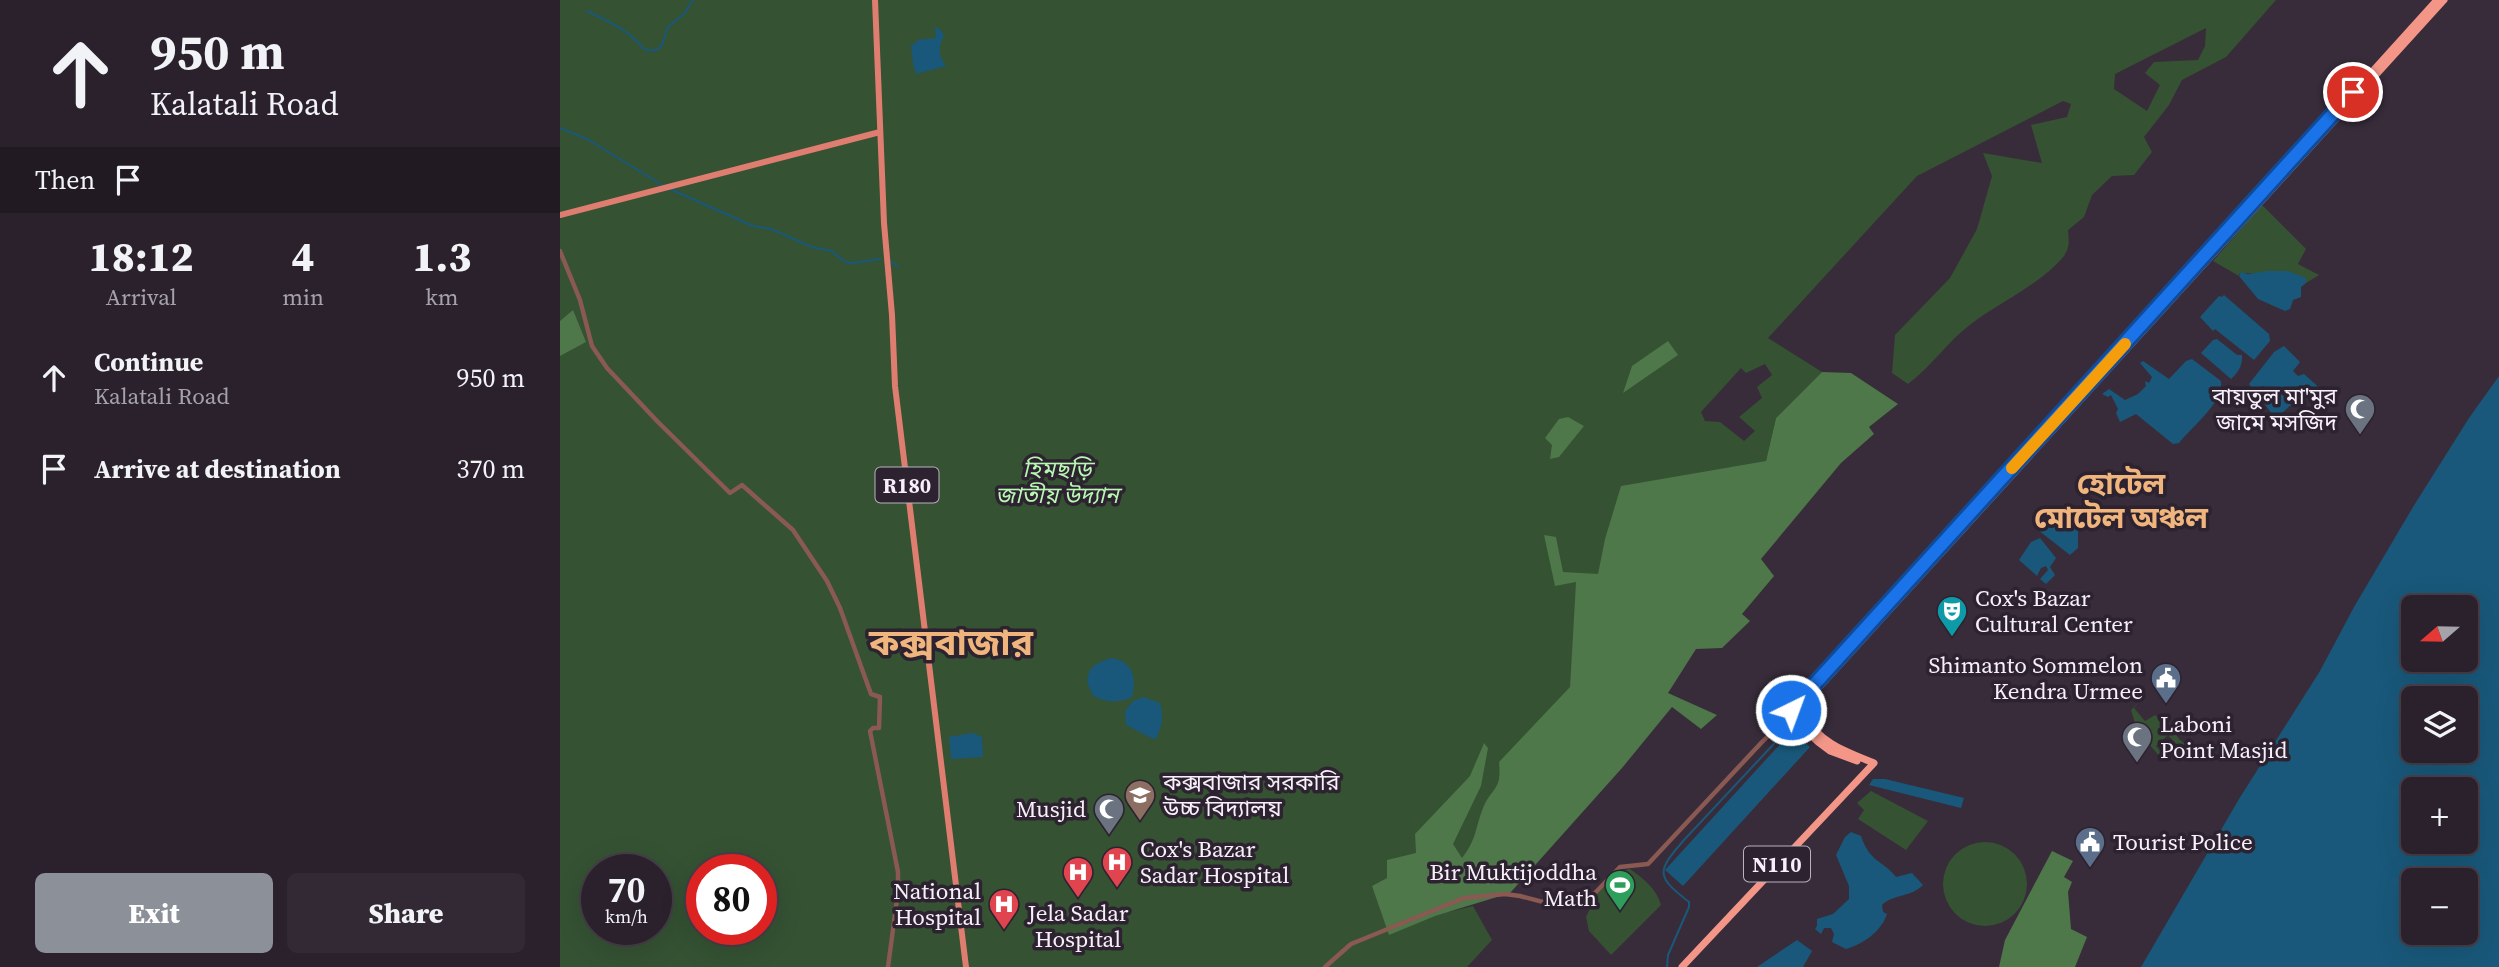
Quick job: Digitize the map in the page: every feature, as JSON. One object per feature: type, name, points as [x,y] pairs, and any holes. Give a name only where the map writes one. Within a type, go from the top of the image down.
[{"type":"highway","points":[[2399,46],[2437,0]]},
{"type":"highway","points":[[1798,709],[2399,46],[2444,0]]},
{"type":"highway","name":"N110","points":[[1682,967],[1872,764],[1832,745],[1812,730],[1798,709]]},
{"type":"main road","name":"R180","points":[[874,0],[895,386],[966,967]]},
{"type":"main road","points":[[560,215],[880,132]]},
{"type":"street","points":[[560,251],[580,300],[590,341],[607,368],[730,494],[742,485],[793,530],[831,588],[871,694],[880,697],[879,727],[870,731],[899,883],[888,967]]},
{"type":"street","points":[[1325,967],[1350,944],[1464,898],[1492,894],[1512,895],[1562,907],[1581,902],[1595,893],[1620,867],[1648,864],[1798,709]]},
{"type":"green space","name":"হিমছড়ি জাতীয় উদ্যান","points":[[560,0],[2276,0],[2226,57],[2182,80],[2169,105],[2144,137],[2152,152],[2134,175],[2112,176],[2092,195],[2084,217],[2068,230],[2069,240],[2064,256],[2044,276],[1971,324],[1908,384],[1892,373],[1895,335],[1950,278],[1977,229],[1992,176],[1983,153],[2042,163],[2031,125],[2067,117],[2071,104],[2063,101],[1917,176],[1768,338],[1822,372],[1776,418],[1766,461],[1621,709],[1448,912],[1473,906],[1492,940],[1467,967],[560,967]],"holes":[[[2206,28],[2205,46],[2198,60],[2154,62],[2145,73],[2160,85],[2147,111],[2114,89],[2115,74]],[[1765,364],[1772,375],[1757,387],[1762,398],[1739,417],[1755,431],[1744,441],[1720,422],[1705,421],[1701,412],[1741,368],[1746,373]]]},
{"type":"green space","points":[[2262,205],[2306,249],[2298,264],[2319,275],[2306,283],[2306,278],[2245,273],[2239,276],[2213,261]]},
{"type":"green space","points":[[573,310],[586,342],[560,356],[560,321]]},
{"type":"green space","points":[[1668,341],[1678,355],[1623,393],[1632,366]]},
{"type":"green space","points":[[1822,372],[1851,373],[1898,404],[1869,427],[1874,434],[1841,463],[1761,559],[1774,576],[1742,614],[1750,621],[1722,648],[1696,649],[1668,693],[1717,715],[1701,729],[1672,707],[1622,768],[1510,893],[1435,916],[1389,935],[1372,886],[1387,878],[1387,860],[1416,853],[1415,834],[1470,776],[1484,743],[1488,748],[1481,786],[1453,844],[1462,858],[1473,839],[1486,801],[1498,784],[1499,762],[1570,687],[1576,582],[1555,586],[1544,535],[1556,537],[1563,572],[1598,574],[1621,486],[1766,461],[1776,418]]},
{"type":"green space","points":[[1568,417],[1584,426],[1559,457],[1550,459],[1552,445],[1545,438],[1559,419]]},
{"type":"green space","points":[[2140,701],[2134,708],[2145,721],[2155,715],[2165,724],[2168,722],[2185,744],[2178,753],[2175,751],[2179,747],[2168,735],[2156,746],[2165,756],[2161,758],[2137,730],[2131,710]]},
{"type":"green space","points":[[1871,791],[1928,821],[1906,850],[1858,819],[1864,810],[1857,803]]},
{"type":"green space","points":[[1977,842],[1993,842],[2009,849],[2020,860],[2027,876],[2024,900],[2015,914],[1993,926],[1977,926],[1961,919],[1950,908],[1943,892],[1943,876],[1950,860],[1961,849]]},
{"type":"green space","points":[[2052,851],[2073,861],[2064,877],[2072,882],[2068,892],[2071,929],[2087,937],[2075,967],[1999,967],[2005,940]]},
{"type":"green space","name":"Bir Muktijoddha Math","points":[[1630,869],[1653,889],[1661,905],[1611,955],[1589,931],[1586,917],[1597,894],[1618,872]]},
{"type":"water","points":[[935,27],[940,29],[944,36],[940,51],[946,66],[916,74],[911,45],[917,40],[936,38]]},
{"type":"water","points":[[2288,271],[2306,278],[2306,283],[2301,287],[2301,297],[2293,300],[2290,309],[2285,311],[2258,299],[2239,276],[2241,272],[2248,274]]},
{"type":"water","points":[[2224,295],[2269,334],[2270,341],[2254,360],[2215,329],[2213,331],[2200,317],[2219,296]]},
{"type":"water","points":[[2217,339],[2237,355],[2242,355],[2240,368],[2231,379],[2201,353]]},
{"type":"water","points":[[2284,346],[2300,362],[2293,371],[2298,376],[2304,374],[2324,392],[2321,401],[2300,396],[2276,419],[2249,384],[2274,352]]},
{"type":"water","points":[[2192,359],[2221,381],[2221,389],[2206,414],[2179,443],[2173,444],[2136,414],[2120,422],[2116,413],[2118,409],[2111,395],[2108,397],[2102,394],[2109,389],[2125,400],[2138,394],[2146,386],[2145,381],[2149,383],[2152,377],[2140,363],[2143,361],[2169,379],[2186,361]]},
{"type":"water","points":[[2499,376],[2499,967],[2141,967],[2239,799],[2320,671],[2413,507]]},
{"type":"water","points":[[2058,507],[2080,525],[2078,548],[2070,555],[2038,530]]},
{"type":"water","points":[[2040,538],[2056,558],[2050,567],[2055,575],[2046,584],[2040,579],[2048,570],[2046,566],[2041,568],[2037,576],[2019,560],[2031,542]]},
{"type":"water","points":[[1111,658],[1124,663],[1132,672],[1132,697],[1113,701],[1093,696],[1087,682],[1089,671],[1096,664]]},
{"type":"water","points":[[1143,697],[1160,703],[1162,722],[1155,740],[1126,725],[1125,711],[1133,701]]},
{"type":"water","points":[[1792,731],[1810,747],[1683,886],[1665,870]]},
{"type":"water","points":[[973,733],[982,737],[983,757],[951,759],[949,737]]},
{"type":"water","points":[[1873,779],[1885,779],[1964,798],[1961,808],[1869,785]]},
{"type":"water","points":[[1851,832],[1861,836],[1868,851],[1896,877],[1912,873],[1923,885],[1914,892],[1886,901],[1882,905],[1883,912],[1887,914],[1876,932],[1846,949],[1832,942],[1834,934],[1831,928],[1824,928],[1821,934],[1815,929],[1817,919],[1833,914],[1849,899],[1849,886],[1836,855],[1845,837]]},
{"type":"water","points":[[1797,940],[1812,951],[1803,967],[1757,967]]},
{"type":"waterway","points":[[587,11],[625,32],[644,49],[653,51],[661,47],[668,27],[684,14],[693,0]]},
{"type":"waterway","points":[[560,128],[589,140],[662,185]]},
{"type":"waterway","points":[[670,189],[753,226],[771,229],[812,247],[832,251],[845,262],[880,259]]},
{"type":"waterway","points":[[890,261],[898,267]]},
{"type":"waterway","points":[[1667,967],[1668,955],[1689,902],[1665,879],[1665,866],[1684,840],[1784,733]]},
{"type":"slow traffic","points":[[2012,468],[2125,344]]},
{"type":"place","name":"বায়তুল মা'মুর জামে মসজিদ","points":[[2360,436]]},
{"type":"place","name":"Cox's Bazar Cultural Center","points":[[1952,638]]},
{"type":"place","name":"Shimanto Sommelon Kendra Urmee","points":[[2166,705]]},
{"type":"place","name":"Laboni Point Masjid","points":[[2137,764]]},
{"type":"place","name":"কক্সবাজার সরকারি উচ্চ বিদ্যালয়","points":[[1140,822]]},
{"type":"place","name":"Musjid","points":[[1109,836]]},
{"type":"place","name":"Tourist Police","points":[[2090,869]]},
{"type":"place","name":"Cox's Bazar Sadar Hospital","points":[[1117,889]]},
{"type":"place","name":"Jela Sadar Hospital","points":[[1078,899]]},
{"type":"place","name":"Bir Muktijoddha Math","points":[[1620,912]]},
{"type":"place","name":"National Hospital","points":[[1004,931]]},
{"type":"district","name":"হোটেল মোটেল অঞ্চল","points":[[2121,500]]},
{"type":"district","name":"কক্সবাজার","points":[[951,642]]},
{"type":"route","points":[[1791,710],[1793,704],[1812,687],[2353,92]]}]
